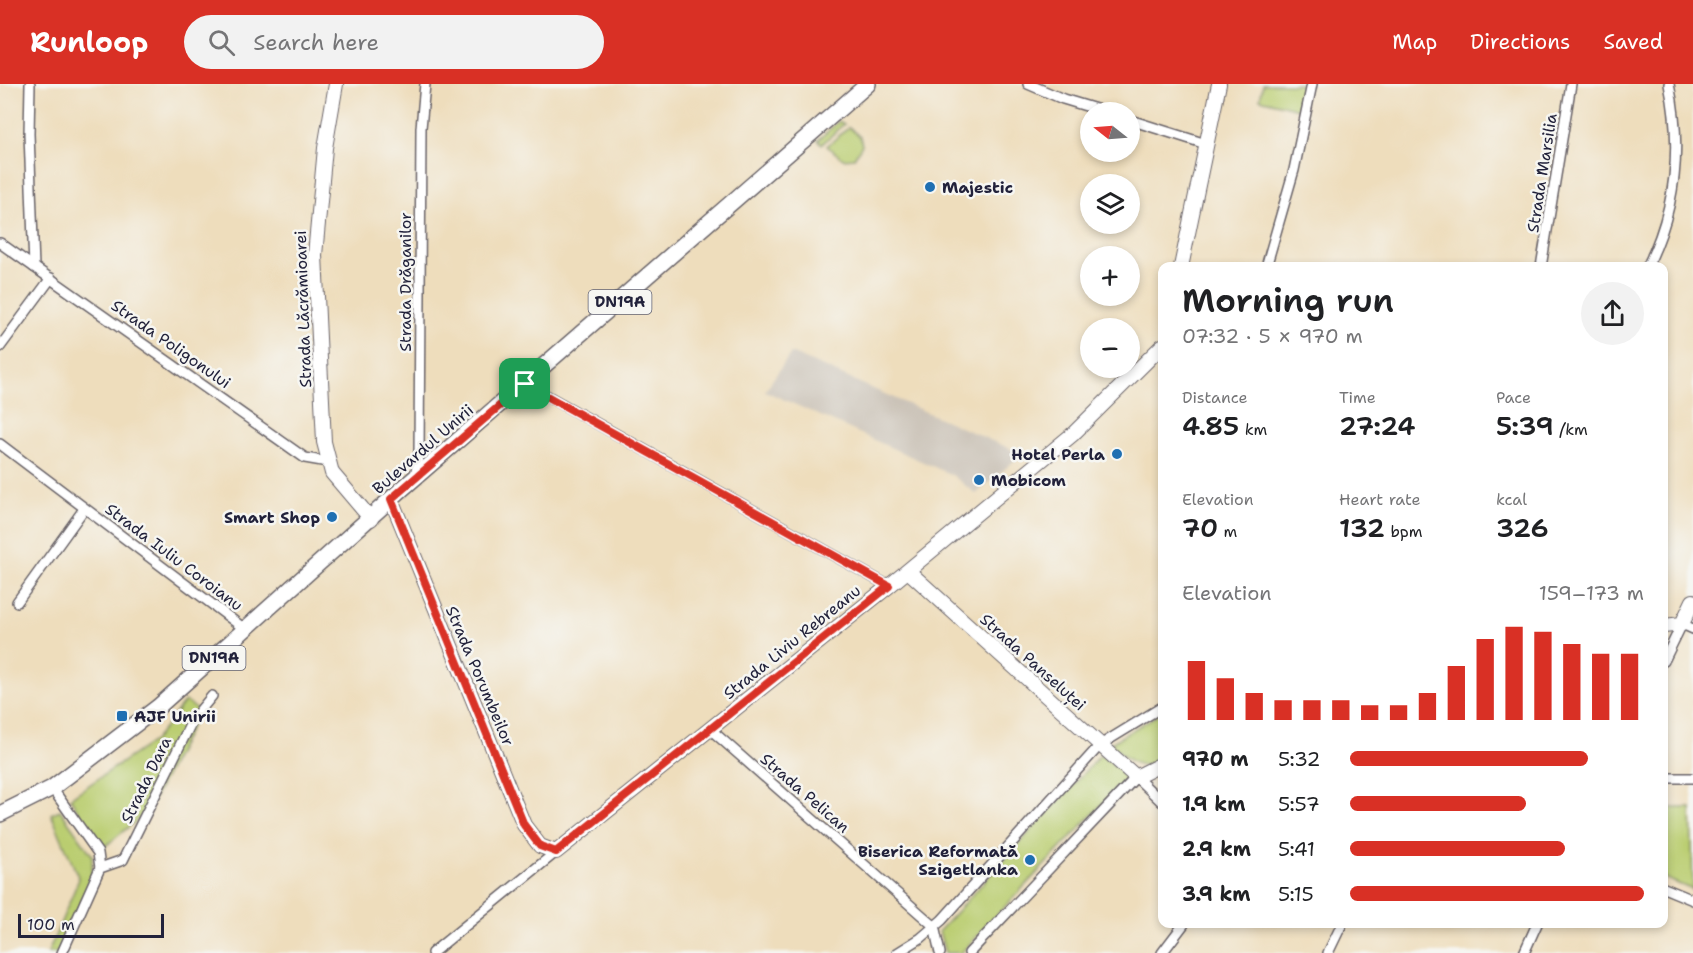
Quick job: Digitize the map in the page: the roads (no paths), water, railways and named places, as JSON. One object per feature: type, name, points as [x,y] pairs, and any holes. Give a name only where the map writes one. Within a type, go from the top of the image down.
[{"type":"main road","name":"Strada Lăcrămioarei","points":[[336,84],[325,148],[315,255],[324,442],[332,473],[371,519]]},
{"type":"main road","name":"Bulevardul Unirii","points":[[52,788],[149,714],[391,499],[868,84]]},
{"type":"main road","points":[[1182,262],[1219,84]]},
{"type":"main road","name":"Strada Liviu Rebreanu","points":[[556,852],[908,571],[1073,434],[1158,350]]},
{"type":"main road","name":"Strada Porumbeilor","points":[[391,499],[524,825],[540,846],[556,852]]},
{"type":"main road","name":"Strada Panseluței","points":[[908,571],[1136,777]]},
{"type":"main road","points":[[1668,626],[1687,627],[1693,601]]},
{"type":"main road","points":[[1136,777],[1158,766]]},
{"type":"main road","name":"DN19A","points":[[0,814],[52,788]]},
{"type":"street","points":[[30,84],[29,134],[34,267]]},
{"type":"street","name":"Strada Drăganilor","points":[[413,480],[419,457],[421,128],[425,84]]},
{"type":"street","points":[[1029,84],[1080,104]]},
{"type":"street","points":[[1267,262],[1294,171],[1312,84]]},
{"type":"street","name":"Strada Marsilia","points":[[1542,262],[1571,84]]},
{"type":"street","points":[[1649,262],[1656,248],[1668,205],[1677,159],[1677,131],[1669,84]]},
{"type":"street","points":[[1140,123],[1206,144]]},
{"type":"street","name":"Strada Poligonului","points":[[0,243],[306,458],[328,462]]},
{"type":"street","points":[[0,347],[51,278]]},
{"type":"street","points":[[525,384],[889,586]]},
{"type":"street","name":"Strada Iuliu Coroianu","points":[[0,444],[246,630]]},
{"type":"street","name":"Strada Iuliu Coroianu","points":[[17,602],[84,509]]},
{"type":"street","points":[[1668,655],[1687,627]]},
{"type":"street","name":"Strada Dara","points":[[100,868],[123,860],[193,719],[212,696]]},
{"type":"street","points":[[897,953],[934,926],[1100,745],[1158,709]]},
{"type":"street","name":"Strada Pelican","points":[[710,729],[934,926]]},
{"type":"street","points":[[969,953],[1136,777],[1158,797]]},
{"type":"street","points":[[1668,778],[1693,778]]},
{"type":"street","points":[[52,788],[98,853],[100,868],[62,953]]},
{"type":"street","name":"Strada Liviu Rebreanu","points":[[432,953],[556,852]]},
{"type":"street","points":[[1668,890],[1693,900]]},
{"type":"street","points":[[934,926],[940,953]]},
{"type":"street","points":[[1162,953],[1181,928]]},
{"type":"street","points":[[1328,953],[1340,928]]},
{"type":"street","points":[[1524,953],[1535,928]]},
{"type":"place","name":"Majestic","points":[[930,187]]},
{"type":"place","name":"Hotel Perla","points":[[1117,454]]},
{"type":"place","name":"Mobicom","points":[[979,480]]},
{"type":"place","name":"Smart Shop","points":[[332,517]]},
{"type":"place","name":"AJF Unirii","points":[[122,716]]},
{"type":"place","name":"Biserica Reformată Szigetlanka","points":[[1030,860]]}]
